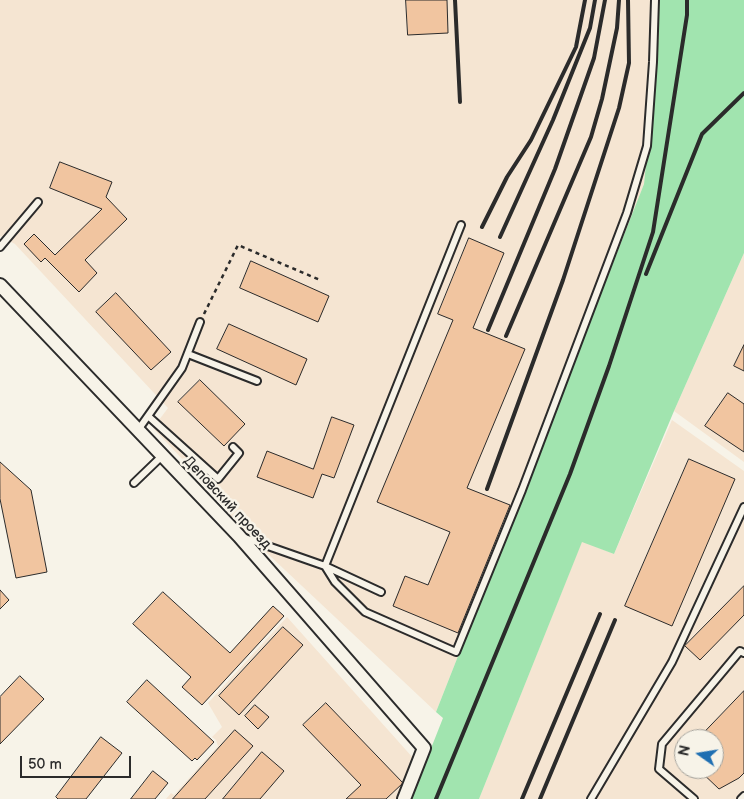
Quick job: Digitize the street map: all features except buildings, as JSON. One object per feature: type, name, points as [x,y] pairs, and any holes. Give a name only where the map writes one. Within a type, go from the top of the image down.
[{"type":"street","name":"Деповский проезд","points":[[0,285],[239,536],[424,748],[404,799]]},
{"type":"lane","points":[[325,566],[335,582],[364,612],[456,652],[522,490],[630,204],[647,146],[655,0]]},
{"type":"lane","points":[[0,247],[38,202]]},
{"type":"lane","points":[[325,566],[461,225]]},
{"type":"lane","points":[[138,430],[182,368],[200,322]]},
{"type":"lane","points":[[188,354],[257,381]]},
{"type":"lane","points":[[148,416],[218,478],[239,453],[233,447]]},
{"type":"lane","points":[[134,483],[162,456]]},
{"type":"lane","points":[[591,799],[672,662],[744,507]]},
{"type":"lane","points":[[239,536],[325,566],[381,592]]},
{"type":"lane","points":[[694,799],[659,769],[662,744],[740,651],[744,653]]},
{"type":"lane","points":[[741,799],[744,796]]},
{"type":"path","points":[[200,322],[238,245],[320,280]]},
{"type":"shaded area","points":[[0,0],[658,0],[659,33],[644,184],[436,712],[235,523],[217,496],[153,428],[168,408],[15,244],[0,236]]},
{"type":"shaded area","points":[[744,253],[744,462],[674,411]]},
{"type":"shaded area","points":[[672,420],[744,471],[744,799],[479,799],[582,541],[614,554]]},
{"type":"shaded area","points":[[287,617],[414,759],[398,799],[166,799],[171,793],[174,795],[218,746],[216,740],[212,737],[222,727],[208,703]]},
{"type":"green space","points":[[658,0],[744,0],[744,253],[674,411],[614,554],[582,542],[479,799],[411,799],[443,718],[436,712],[644,184],[659,33]]},
{"type":"railway","points":[[455,0],[460,102]]},
{"type":"railway","points":[[482,227],[507,177],[531,140],[576,47],[585,0]]},
{"type":"railway","points":[[500,237],[553,120],[590,28],[595,0]]},
{"type":"railway","points":[[488,330],[555,169],[594,58],[605,0]]},
{"type":"railway","points":[[506,336],[591,137],[602,99],[617,28],[619,0]]},
{"type":"railway","points":[[487,489],[563,280],[619,108],[629,63],[628,0]]},
{"type":"railway","points":[[436,799],[570,474],[609,366],[653,232],[687,15],[687,0]]},
{"type":"railway","points":[[646,274],[702,134],[744,93]]},
{"type":"railway","points":[[522,799],[600,614]]},
{"type":"railway","points":[[540,799],[615,620]]}]
